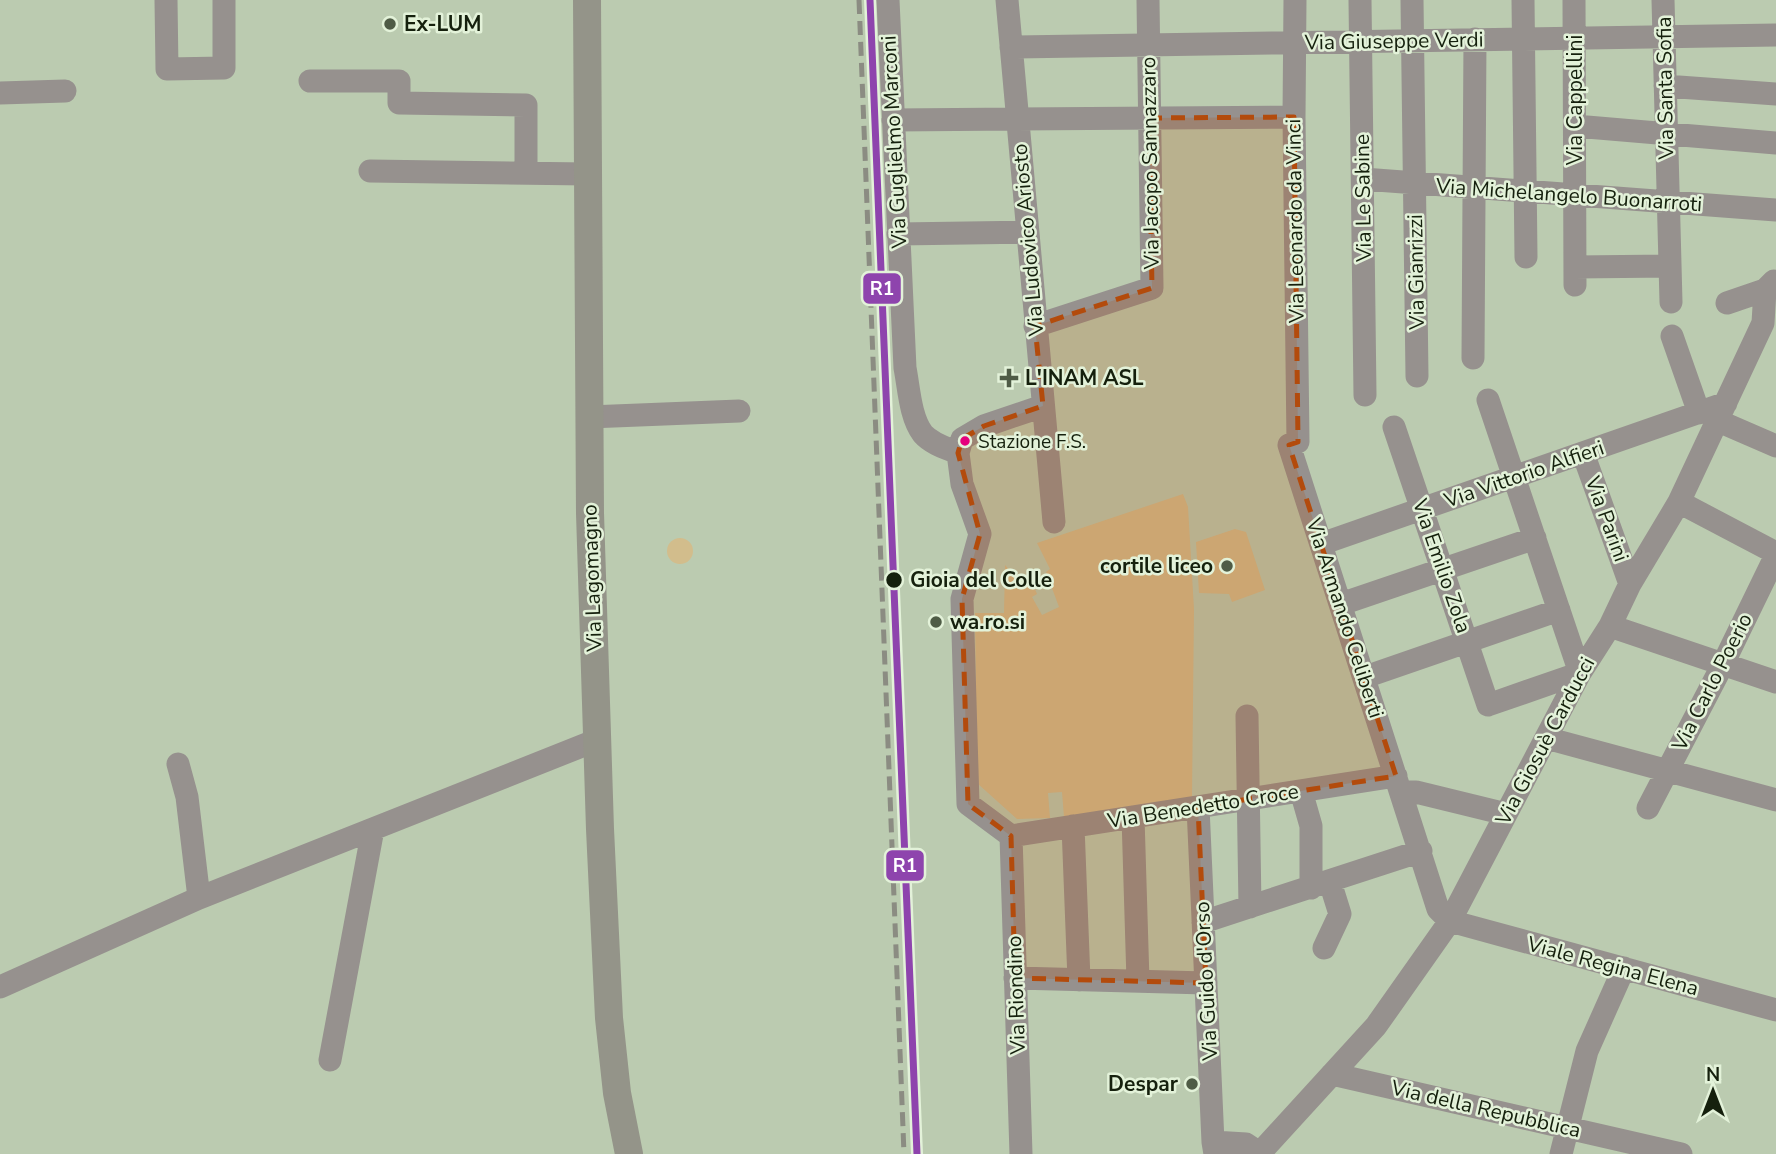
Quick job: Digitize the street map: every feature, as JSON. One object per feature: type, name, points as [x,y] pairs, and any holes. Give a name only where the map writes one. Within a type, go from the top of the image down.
[{"type":"main road","name":"Via Lagomagno","points":[[587,0],[590,513],[597,740],[608,1018],[629,1154]]},
{"type":"street","points":[[166,0],[167,69],[225,68],[224,0]]},
{"type":"street","name":"Via Guglielmo Marconi","points":[[888,0],[905,368],[915,418],[923,433],[934,443],[958,453]]},
{"type":"street","name":"Via Ludovico Ariosto","points":[[1007,0],[1054,522]]},
{"type":"street","name":"Via Jacopo Sannazzaro","points":[[1035,326],[1152,288],[1148,0]]},
{"type":"street","name":"Via Leonardo da Vinci","points":[[1294,444],[1295,0]]},
{"type":"street","name":"Via Le Sabine","points":[[1360,0],[1365,395]]},
{"type":"street","name":"Via Gianrizzi","points":[[1412,0],[1418,376]]},
{"type":"street","points":[[1523,0],[1526,257]]},
{"type":"street","name":"Via Cappellini","points":[[1574,0],[1575,276],[1670,266]]},
{"type":"street","name":"Via Santa Sofia","points":[[1663,0],[1671,302]]},
{"type":"street","name":"Via Giuseppe Verdi","points":[[1011,47],[1776,35]]},
{"type":"street","points":[[1473,358],[1475,40]]},
{"type":"street","points":[[310,80],[399,81],[399,103],[526,105],[526,173]]},
{"type":"street","points":[[1665,86],[1776,94]]},
{"type":"street","points":[[0,93],[65,92]]},
{"type":"street","points":[[893,120],[1294,117]]},
{"type":"street","points":[[1575,125],[1776,143]]},
{"type":"street","points":[[370,171],[588,174]]},
{"type":"street","name":"Via Michelangelo Buonarroti","points":[[1363,179],[1776,210]]},
{"type":"street","points":[[898,234],[1027,232]]},
{"type":"street","points":[[1727,303],[1771,285]]},
{"type":"street","name":"Via Giosuè Carducci","points":[[1260,1154],[1376,1026],[1450,921],[1580,673],[1610,626],[1630,584],[1679,502],[1714,412],[1770,328],[1771,285]]},
{"type":"street","points":[[1672,336],[1714,412],[1776,446]]},
{"type":"street","points":[[1488,400],[1580,673]]},
{"type":"street","points":[[1011,836],[968,804],[962,599],[980,534],[962,484],[958,453],[962,439],[984,426],[1044,407]]},
{"type":"street","points":[[590,417],[739,411]]},
{"type":"street","name":"Via Vittorio Alfieri","points":[[1321,544],[1583,453],[1714,412]]},
{"type":"street","name":"Via Emilio Zola","points":[[1394,427],[1488,705],[1580,673]]},
{"type":"street","name":"Via Armando Celiberti","points":[[1294,444],[1321,544],[1438,908],[1450,921]]},
{"type":"street","name":"Via Parini","points":[[1583,453],[1630,584]]},
{"type":"street","points":[[1679,502],[1776,554]]},
{"type":"street","points":[[1341,604],[1535,538]]},
{"type":"street","name":"Via Carlo Poerio","points":[[1648,808],[1723,664],[1776,554]]},
{"type":"street","points":[[1365,677],[1559,610]]},
{"type":"street","points":[[1610,626],[1776,682]]},
{"type":"street","points":[[1247,716],[1250,907]]},
{"type":"street","points":[[1546,738],[1776,800]]},
{"type":"street","points":[[0,987],[200,898],[597,740]]},
{"type":"street","points":[[178,764],[187,797],[200,898]]},
{"type":"street","points":[[1399,784],[1416,792],[1506,814]]},
{"type":"street","name":"Via Benedetto Croce","points":[[1011,836],[1301,791],[1399,784]]},
{"type":"street","points":[[1301,791],[1311,826],[1321,885],[1340,914],[1324,948]]},
{"type":"street","name":"Via Guido d'Orso","points":[[1198,807],[1214,1148]]},
{"type":"street","points":[[1133,817],[1138,981]]},
{"type":"street","points":[[1073,826],[1079,980]]},
{"type":"street","points":[[330,1059],[373,829]]},
{"type":"street","name":"Via Riondino","points":[[1011,836],[1021,1154]]},
{"type":"street","points":[[1203,922],[1421,850]]},
{"type":"street","name":"Viale Regina Elena","points":[[1450,921],[1776,1010]]},
{"type":"street","points":[[1561,1154],[1587,1051],[1624,968]]},
{"type":"street","points":[[1016,978],[1206,983]]},
{"type":"street","name":"Via della Repubblica","points":[[1332,1074],[1681,1154]]},
{"type":"street","points":[[1214,1148],[1246,1144],[1260,1154]]},
{"type":"highlighted area","points":[[1294,117],[1298,442],[1289,445],[1396,776],[1198,807],[1206,983],[1015,978],[1011,836],[968,804],[962,599],[980,534],[958,453],[962,439],[984,426],[1043,406],[1035,326],[1152,288],[1149,118]]},
{"type":"shaded area","points":[[1183,494],[1188,507],[1194,609],[1192,797],[1064,817],[1062,792],[1048,793],[1050,818],[1017,819],[977,783],[975,613],[1004,613],[1005,565],[1024,586],[1032,582],[1037,594],[1032,597],[1042,615],[1059,607],[1046,572],[1050,569],[1037,543]]},
{"type":"shaded area","name":"cortile liceo","points":[[1235,529],[1246,532],[1265,590],[1232,602],[1229,594],[1199,593],[1196,542]]},
{"type":"shaded area","points":[[680,538],[689,542],[693,551],[689,560],[680,564],[671,560],[667,551],[671,542]]},
{"type":"railway","points":[[859,0],[904,1154]]},
{"type":"railway","points":[[870,0],[917,1154]]},
{"type":"transit line","name":"R1","points":[[870,0],[917,1154]]},
{"type":"place","name":"Ex-LUM","points":[[390,24]]},
{"type":"place","name":"L'INAM ASL","points":[[1009,378]]},
{"type":"place","name":"Stazione F.S.","points":[[965,441]]},
{"type":"place","name":"cortile liceo","points":[[1227,566]]},
{"type":"place","name":"Gioia del Colle","points":[[894,580]]},
{"type":"place","name":"wa.ro.si","points":[[936,622]]},
{"type":"place","name":"Despar","points":[[1192,1084]]}]
